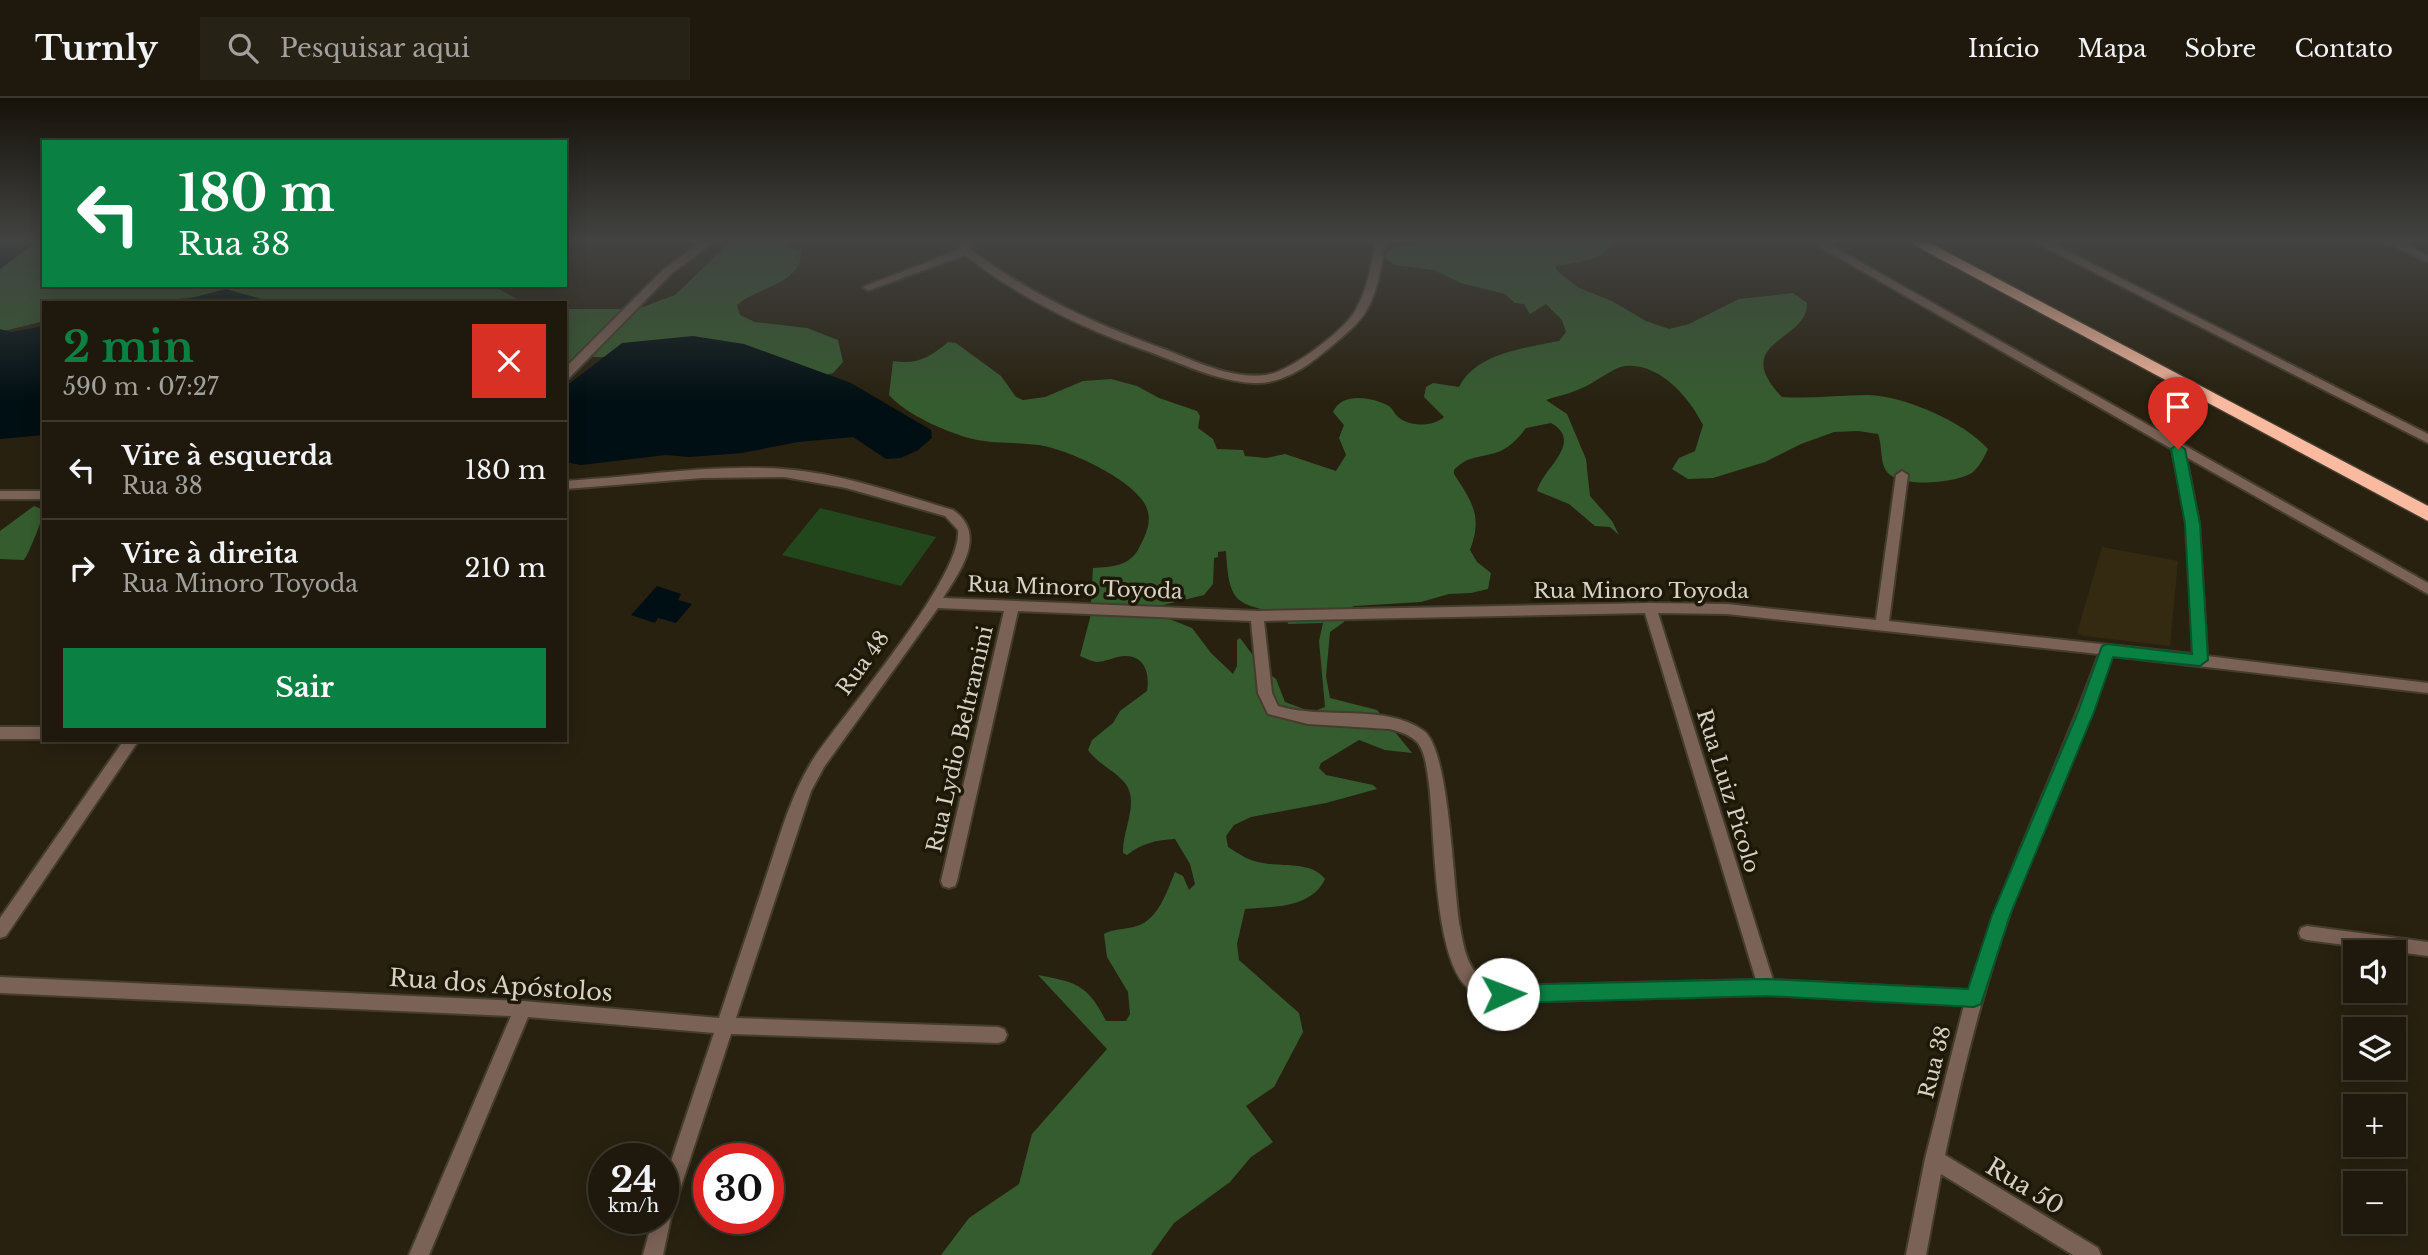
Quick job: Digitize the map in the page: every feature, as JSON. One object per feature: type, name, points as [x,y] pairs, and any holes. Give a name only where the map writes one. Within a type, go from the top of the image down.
[{"type":"highway","points":[[2014,294],[2428,514]]},
{"type":"highway","points":[[2042,294],[2428,499]]},
{"type":"street","points":[[567,373],[647,294]]},
{"type":"street","points":[[1028,294],[1044,306],[1077,322],[1211,370],[1255,380],[1288,373],[1300,366],[1357,318],[1367,294]]},
{"type":"street","points":[[1907,294],[2428,589]]},
{"type":"street","points":[[2142,294],[2428,439]]},
{"type":"street","points":[[2178,449],[2193,524],[2200,660]]},
{"type":"street","name":"Rua 48","points":[[567,485],[739,472],[785,473],[819,478],[950,513],[960,521],[965,534],[957,563],[934,603],[820,762],[807,785],[723,1026],[679,1165]]},
{"type":"street","points":[[1882,626],[1902,475]]},
{"type":"street","points":[[0,495],[42,495]]},
{"type":"street","name":"Rua Minoro Toyoda","points":[[934,603],[1257,616],[1650,608],[1727,609],[2200,660],[2428,688]]},
{"type":"street","name":"Rua Lydio Beltramini","points":[[949,881],[1012,607]]},
{"type":"street","name":"Rua Luiz Picolo","points":[[1650,608],[1767,987]]},
{"type":"street","points":[[1257,616],[1265,693],[1273,710],[1289,717],[1386,723],[1419,734],[1430,750],[1439,793],[1453,942],[1462,967],[1471,980],[1481,987],[1503,994],[1767,987],[1974,998]]},
{"type":"street","name":"Rua 38","points":[[1916,1255],[1960,1042],[2001,915],[2086,712],[2107,650]]},
{"type":"street","points":[[0,733],[42,733]]},
{"type":"street","points":[[0,931],[131,742]]},
{"type":"street","points":[[2307,933],[2428,949]]},
{"type":"street","name":"Rua dos Apóstolos","points":[[0,985],[523,1009],[723,1026],[998,1035]]},
{"type":"street","points":[[419,1255],[523,1009]]},
{"type":"street","name":"Rua 50","points":[[1934,1159],[2091,1255]]},
{"type":"street","name":"Rua 48","points":[[653,1255],[658,1234]]},
{"type":"shaded area","points":[[206,294],[244,294],[269,301],[179,301]]},
{"type":"shaded area","points":[[42,326],[42,435],[0,439],[0,329],[11,332]]},
{"type":"shaded area","points":[[693,336],[744,344],[851,383],[931,430],[932,438],[918,450],[901,458],[886,459],[853,437],[798,442],[742,453],[689,457],[666,455],[581,465],[567,462],[567,385],[622,343]]},
{"type":"shaded area","points":[[2102,547],[2178,561],[2170,646],[2077,633]]},
{"type":"shaded area","points":[[657,586],[681,594],[678,600],[692,604],[676,623],[658,618],[655,623],[631,615]]},
{"type":"green space","points":[[0,294],[508,294],[521,301],[268,301],[204,296],[158,301],[42,301],[42,322],[0,332]]},
{"type":"green space","points":[[756,294],[737,305],[740,315],[755,322],[807,328],[838,340],[843,362],[833,373],[815,378],[607,357],[589,357],[579,369],[579,365],[567,366],[567,309],[637,309],[675,295]]},
{"type":"green space","points":[[1505,294],[1594,294],[1646,321],[1669,329],[1689,324],[1739,299],[1794,294],[1807,303],[1804,316],[1775,343],[1763,364],[1768,378],[1782,397],[1868,395],[1899,400],[1949,420],[1988,449],[1978,467],[1966,476],[1944,481],[1906,481],[1896,478],[1886,470],[1878,434],[1834,432],[1801,444],[1765,462],[1713,478],[1688,479],[1672,469],[1679,458],[1695,451],[1703,425],[1682,393],[1672,384],[1650,370],[1625,366],[1587,386],[1546,400],[1567,414],[1586,459],[1590,496],[1612,521],[1619,535],[1610,527],[1595,526],[1569,504],[1537,491],[1563,447],[1564,439],[1560,430],[1551,423],[1526,428],[1504,449],[1459,465],[1454,474],[1474,510],[1476,528],[1470,550],[1477,562],[1491,573],[1488,589],[1449,594],[1421,602],[1354,606],[1343,612],[1344,622],[1330,632],[1326,676],[1330,698],[1377,710],[1412,753],[1385,750],[1359,740],[1321,763],[1319,768],[1326,775],[1373,785],[1377,789],[1326,803],[1251,817],[1234,825],[1226,836],[1228,847],[1249,859],[1305,867],[1325,879],[1319,889],[1301,901],[1245,909],[1237,944],[1239,960],[1299,1013],[1303,1032],[1274,1087],[1246,1106],[1273,1142],[1251,1157],[1230,1182],[1174,1223],[1151,1255],[941,1255],[969,1218],[1019,1184],[1032,1134],[1107,1049],[1038,975],[1080,987],[1087,992],[1106,1021],[1126,1021],[1130,1014],[1128,992],[1107,957],[1104,934],[1137,926],[1151,917],[1161,904],[1175,872],[1183,876],[1189,890],[1195,884],[1190,864],[1175,839],[1150,843],[1127,855],[1123,853],[1131,808],[1129,791],[1121,778],[1088,750],[1092,740],[1113,723],[1120,711],[1147,691],[1147,672],[1137,659],[1124,656],[1096,662],[1080,656],[1090,618],[1093,568],[1126,562],[1135,554],[1148,526],[1148,512],[1143,501],[1133,490],[1102,469],[1066,453],[1038,445],[973,439],[916,416],[889,395],[893,361],[916,361],[929,356],[948,342],[956,343],[1001,376],[1016,397],[1023,400],[1045,397],[1083,381],[1111,379],[1137,386],[1159,398],[1197,411],[1200,416],[1198,428],[1213,439],[1217,449],[1243,450],[1245,456],[1266,458],[1285,454],[1336,471],[1346,455],[1339,438],[1344,425],[1333,412],[1343,401],[1357,398],[1373,400],[1389,406],[1398,417],[1409,423],[1434,423],[1444,417],[1424,397],[1426,387],[1433,383],[1459,387],[1477,366],[1489,359],[1559,341],[1566,332],[1562,320],[1546,304],[1530,314],[1524,304],[1515,303]],"holes":[[[1226,551],[1230,582],[1238,599],[1256,608],[1286,614],[1288,624],[1323,623],[1319,641],[1325,707],[1312,712],[1285,702],[1276,679],[1263,669],[1240,638],[1237,640],[1237,666],[1233,674],[1211,653],[1192,628],[1152,612],[1151,608],[1204,595],[1213,584],[1214,558],[1218,557],[1218,552]]]},
{"type":"green space","points":[[34,506],[42,509],[36,535],[24,560],[0,559],[0,531]]},
{"type":"green space","points":[[820,508],[936,537],[901,586],[782,555]]},
{"type":"route","points":[[1503,994],[1767,987],[1974,998],[2001,915],[2086,712],[2107,650],[2200,660],[2193,524],[2178,449]]}]
